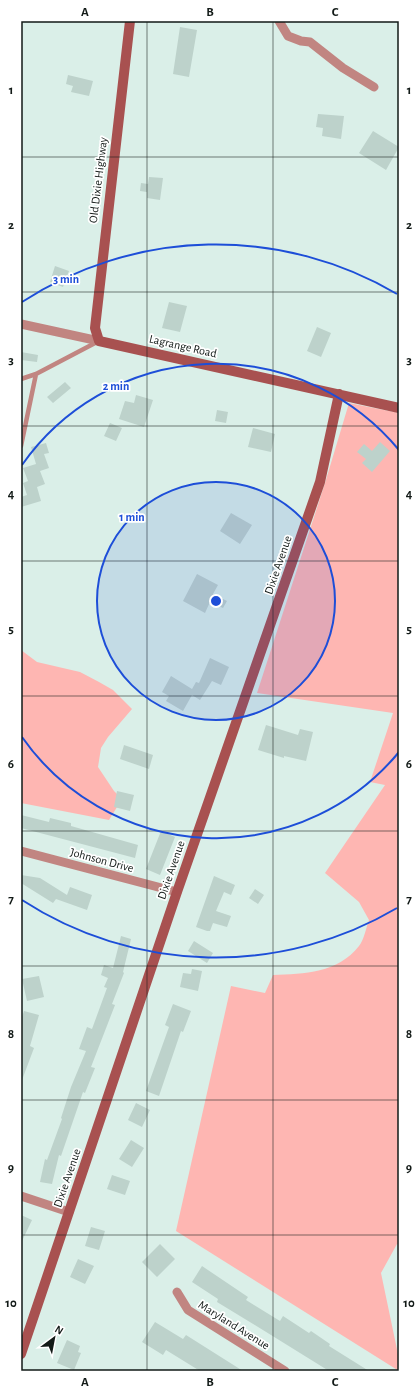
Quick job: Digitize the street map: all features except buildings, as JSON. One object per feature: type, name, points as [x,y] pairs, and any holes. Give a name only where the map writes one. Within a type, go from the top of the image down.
[{"type":"street","name":"Old Dixie Highway","points":[[99,341],[95,328],[130,21]]},
{"type":"street","points":[[278,21],[288,36],[301,41],[310,42],[343,68],[374,87]]},
{"type":"street","name":"Lagrange Road","points":[[21,324],[399,408]]},
{"type":"street","name":"Dixie Avenue","points":[[21,1354],[177,892],[320,482],[339,394]]},
{"type":"street","name":"Johnson Drive","points":[[21,851],[177,892]]},
{"type":"street","points":[[21,1196],[70,1212]]},
{"type":"street","name":"Maryland Avenue","points":[[177,1292],[188,1310],[285,1371]]},
{"type":"lane","points":[[21,380],[36,374],[99,341]]},
{"type":"lane","points":[[21,446],[36,374]]},
{"type":"shaded area","points":[[349,403],[399,413],[399,1245],[397,1244],[381,1273],[399,1359],[399,1371],[176,1231],[231,986],[265,993],[273,975],[308,973],[331,967],[351,955],[359,946],[364,937],[369,920],[359,902],[325,873],[385,785],[370,782],[393,713],[257,693],[325,483]]},
{"type":"shaded area","points":[[21,650],[37,662],[80,672],[99,682],[113,690],[132,709],[108,737],[101,748],[98,767],[114,791],[122,799],[109,820],[21,803]]}]
